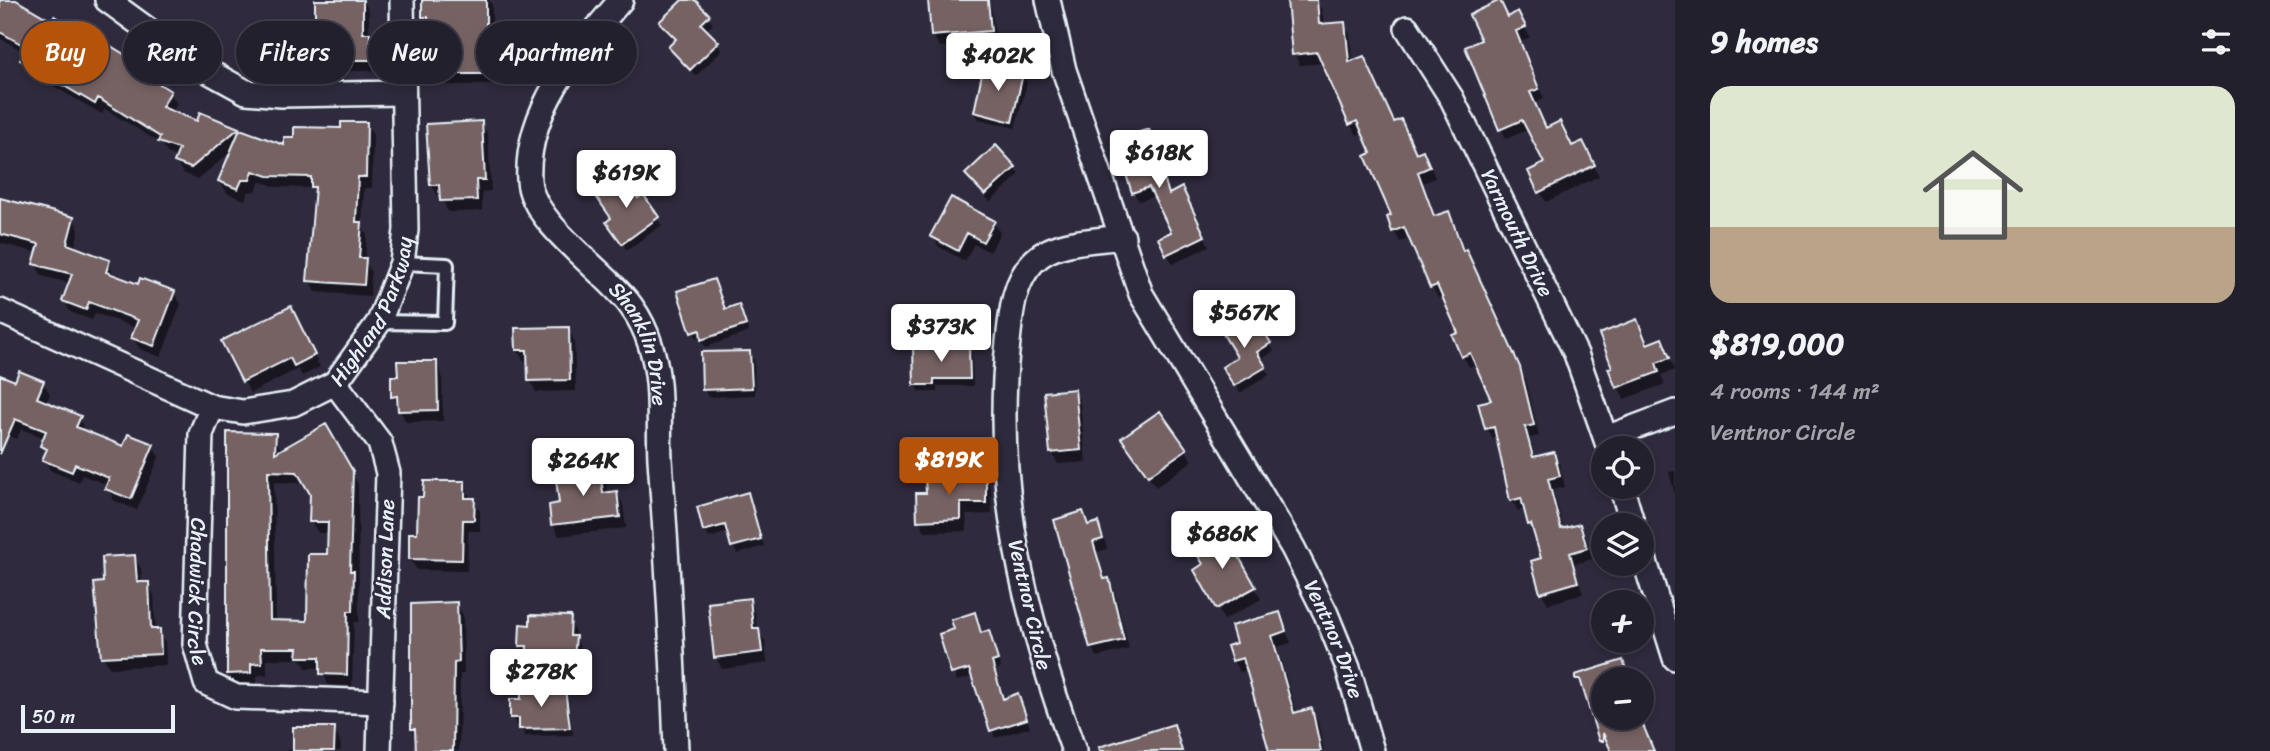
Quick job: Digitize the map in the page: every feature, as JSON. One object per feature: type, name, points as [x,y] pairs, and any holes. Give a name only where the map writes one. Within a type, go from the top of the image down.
[{"type":"street","points":[[107,0],[195,64],[246,92],[281,95],[402,93]]},
{"type":"street","name":"Highland Parkway","points":[[0,311],[212,407],[243,412],[293,404],[335,383],[379,322],[402,263],[407,230],[402,0]]},
{"type":"street","name":"Shanklin Drive","points":[[621,0],[561,74],[541,115],[531,149],[528,182],[539,206],[552,224],[631,305],[656,359],[673,644],[676,751]]},
{"type":"street","name":"Ventnor Drive","points":[[1048,0],[1064,69],[1141,294],[1293,548],[1326,614],[1348,668],[1372,751]]},
{"type":"street","name":"Yarmouth Drive","points":[[1407,28],[1452,99],[1564,330],[1604,436]]},
{"type":"street","name":"Ventnor Circle","points":[[1074,751],[1042,662],[1015,549],[1006,452],[1005,372],[1016,292],[1022,276],[1034,260],[1062,246],[1123,237]]},
{"type":"street","name":"Addison Lane","points":[[335,383],[380,443],[388,472],[379,751]]},
{"type":"street","name":"Chadwick Circle","points":[[212,407],[201,434],[195,644],[206,682],[236,697],[381,702]]},
{"type":"street","points":[[1622,436],[1675,412]]},
{"type":"street","points":[[1649,576],[1675,658]]},
{"type":"lane","points":[[379,322],[445,323],[447,265],[402,263]]},
{"type":"building","points":[[0,0],[16,0],[52,21],[21,21],[21,44],[0,32]]},
{"type":"building","points":[[315,0],[363,0],[363,33],[368,33],[368,60],[354,60],[354,21],[315,21]]},
{"type":"building","points":[[422,0],[486,0],[486,21],[476,21],[476,74],[462,74],[462,21],[428,21],[428,17],[422,17]]},
{"type":"building","points":[[682,0],[695,0],[710,15],[701,24],[719,42],[690,70],[668,47],[676,39],[659,22]]},
{"type":"building","points":[[928,0],[988,0],[991,31],[931,36]]},
{"type":"building","points":[[1287,0],[1317,0],[1319,24],[1345,22],[1349,62],[1364,56],[1394,122],[1401,119],[1416,153],[1423,150],[1430,167],[1418,172],[1434,216],[1449,211],[1463,251],[1466,249],[1520,367],[1534,425],[1525,427],[1533,457],[1554,452],[1560,476],[1548,479],[1561,529],[1580,524],[1587,548],[1570,553],[1578,582],[1540,593],[1531,561],[1541,558],[1531,524],[1528,525],[1521,498],[1510,501],[1494,427],[1485,429],[1478,403],[1491,400],[1470,353],[1461,357],[1452,335],[1458,333],[1437,285],[1430,288],[1404,227],[1392,232],[1387,217],[1391,215],[1365,156],[1371,153],[1357,121],[1349,125],[1317,52],[1292,55]]},
{"type":"building","points":[[1500,0],[1508,17],[1518,11],[1526,27],[1516,31],[1539,89],[1530,92],[1546,128],[1560,121],[1572,146],[1583,141],[1595,165],[1538,193],[1528,171],[1544,163],[1522,120],[1499,130],[1465,47],[1481,40],[1469,15]]},
{"type":"building","points":[[109,45],[123,54],[123,84],[159,84],[171,91],[162,107],[197,121],[200,112],[239,128],[191,168],[174,162],[179,149],[158,142],[160,137],[98,98],[95,104],[61,84],[109,84]]},
{"type":"building","points":[[984,64],[1023,74],[1012,122],[974,112]]},
{"type":"building","points":[[482,121],[485,180],[476,180],[477,200],[440,201],[439,185],[430,185],[426,124]]},
{"type":"building","points":[[341,122],[367,122],[366,177],[358,177],[356,222],[362,222],[359,258],[366,258],[364,285],[307,281],[315,187],[311,187],[311,177],[268,176],[253,171],[250,180],[242,180],[238,189],[218,181],[240,129],[284,145],[284,137],[294,137],[294,127],[341,128]]},
{"type":"building","points":[[1149,129],[1169,194],[1182,187],[1205,236],[1166,255],[1158,238],[1171,232],[1149,187],[1132,193],[1115,140]]},
{"type":"building","points":[[996,145],[1016,167],[985,195],[965,174]]},
{"type":"building","points":[[621,175],[638,198],[643,194],[659,217],[622,244],[606,222],[611,218],[595,195]]},
{"type":"building","points":[[951,197],[995,221],[983,242],[967,233],[958,251],[930,236]]},
{"type":"building","points":[[0,198],[74,217],[67,244],[110,260],[106,272],[138,284],[140,278],[175,291],[154,346],[131,338],[138,320],[89,302],[86,310],[62,301],[72,274],[33,264],[39,244],[0,234]]},
{"type":"building","points":[[714,279],[725,309],[739,304],[746,325],[701,340],[700,330],[691,333],[677,291]]},
{"type":"building","points":[[291,306],[315,355],[294,366],[290,358],[242,382],[221,341]]},
{"type":"building","points":[[1240,317],[1248,329],[1258,322],[1271,343],[1257,352],[1266,367],[1234,386],[1222,367],[1237,357],[1220,329]]},
{"type":"building","points":[[1637,319],[1647,344],[1662,338],[1670,358],[1656,363],[1659,372],[1616,388],[1608,368],[1612,367],[1599,334]]},
{"type":"building","points":[[569,327],[570,380],[528,381],[527,350],[516,350],[515,328]]},
{"type":"building","points":[[969,346],[970,379],[934,379],[934,385],[914,385],[913,347]]},
{"type":"building","points":[[750,351],[752,388],[702,390],[701,352]]},
{"type":"building","points":[[397,361],[437,361],[438,410],[398,411],[397,396],[391,397],[391,376],[398,376]]},
{"type":"building","points":[[19,371],[44,381],[37,398],[81,416],[76,427],[123,446],[128,434],[154,444],[131,499],[105,489],[109,478],[75,464],[72,472],[42,460],[47,449],[40,446],[46,431],[15,419],[0,454],[0,375],[15,381]]},
{"type":"building","points":[[1075,389],[1081,450],[1050,453],[1044,392]]},
{"type":"building","points":[[1160,411],[1187,449],[1148,476],[1121,438]]},
{"type":"building","points":[[326,424],[353,471],[350,571],[354,571],[353,611],[348,611],[347,675],[320,674],[320,657],[297,657],[298,648],[261,648],[262,663],[251,664],[251,673],[227,674],[227,432],[276,433],[275,453]],"holes":[[[268,471],[297,472],[310,494],[309,522],[328,522],[327,554],[308,554],[307,621],[270,620]]]},
{"type":"building","points":[[600,467],[603,493],[617,491],[620,517],[551,525],[549,505],[559,503],[555,472]]},
{"type":"building","points":[[986,476],[986,503],[961,503],[961,519],[917,521],[916,493],[926,493],[925,478]]},
{"type":"building","points":[[424,481],[465,481],[465,498],[475,498],[474,520],[463,520],[462,560],[409,559],[409,533],[417,533],[418,497],[423,497]]},
{"type":"building","points":[[748,492],[761,539],[731,547],[725,525],[703,531],[697,507]]},
{"type":"building","points":[[1083,511],[1088,525],[1098,522],[1103,539],[1093,542],[1104,579],[1109,578],[1124,640],[1090,648],[1054,520]]},
{"type":"building","points":[[1225,532],[1256,587],[1216,609],[1194,570],[1203,564],[1194,549]]},
{"type":"building","points":[[135,555],[137,582],[149,582],[151,629],[160,629],[161,654],[101,657],[94,583],[103,582],[102,557]]},
{"type":"building","points":[[750,598],[753,628],[759,628],[762,652],[714,658],[708,603]]},
{"type":"building","points":[[457,602],[459,662],[454,663],[453,751],[416,751],[415,729],[411,729],[411,604]]},
{"type":"building","points":[[975,612],[981,633],[989,630],[998,660],[992,662],[1003,699],[1018,693],[1027,719],[990,731],[969,669],[951,674],[939,634],[954,629],[951,620]]},
{"type":"building","points":[[1280,612],[1286,631],[1272,636],[1294,713],[1312,708],[1321,751],[1269,751],[1243,658],[1232,661],[1227,646],[1236,643],[1231,626]]},
{"type":"building","points":[[530,615],[571,616],[570,636],[576,636],[574,659],[526,658],[527,646],[519,646],[520,624],[530,625]]},
{"type":"building","points":[[1623,660],[1625,667],[1601,667]]},
{"type":"building","points":[[1591,670],[1591,715],[1580,679],[1575,679],[1575,675]]},
{"type":"building","points":[[565,688],[570,728],[519,729],[519,718],[510,718],[510,699],[521,699],[521,689]]},
{"type":"building","points":[[1174,724],[1182,751],[1100,751],[1099,747]]},
{"type":"building","points":[[293,727],[335,727],[334,751],[293,751]]},
{"type":"building","points":[[1596,730],[1645,730],[1654,751],[1611,751],[1603,733],[1603,741],[1599,741]]}]
